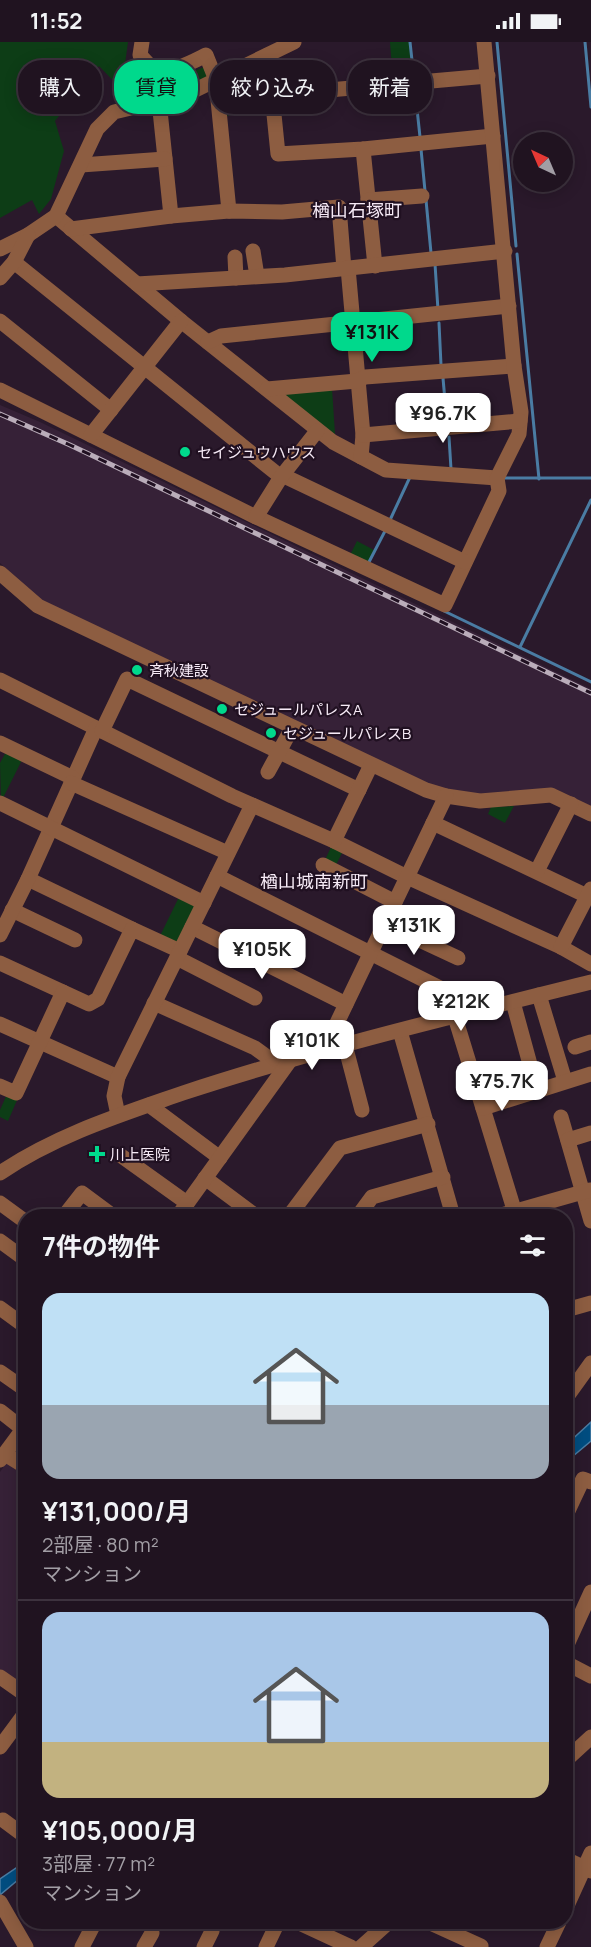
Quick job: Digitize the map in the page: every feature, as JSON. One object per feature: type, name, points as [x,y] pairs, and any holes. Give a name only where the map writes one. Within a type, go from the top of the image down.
[{"type":"street","points":[[141,42],[140,55],[154,70],[167,72],[206,55],[210,65]]},
{"type":"street","points":[[258,60],[294,42]]},
{"type":"street","points":[[0,390],[256,517],[445,605],[500,491],[496,478],[519,434],[521,412],[514,366],[484,42]]},
{"type":"street","points":[[268,55],[268,60]]},
{"type":"street","points":[[336,89],[488,76]]},
{"type":"street","points":[[0,249],[38,222],[51,209],[87,128],[96,116],[114,105]]},
{"type":"street","points":[[0,249],[28,235],[56,216],[97,129],[114,112]]},
{"type":"street","points":[[160,114],[171,216]]},
{"type":"street","points":[[219,114],[229,211]]},
{"type":"street","points":[[274,114],[278,154],[363,149],[494,136]]},
{"type":"street","points":[[363,149],[375,266]]},
{"type":"street","points":[[81,165],[165,159]]},
{"type":"street","points":[[368,200],[422,196]]},
{"type":"street","points":[[71,229],[229,211],[282,212],[339,207],[353,321],[363,435],[361,457]]},
{"type":"street","points":[[56,216],[181,321],[333,442],[386,470],[496,478]]},
{"type":"street","points":[[0,278],[14,262],[28,235]]},
{"type":"street","points":[[253,251],[257,276]]},
{"type":"street","points":[[137,284],[346,269],[505,251]]},
{"type":"street","points":[[235,257],[236,278]]},
{"type":"street","points":[[14,262],[144,369],[283,476],[465,562]]},
{"type":"street","points":[[208,342],[221,336],[509,306]]},
{"type":"street","points":[[0,321],[111,410]]},
{"type":"street","points":[[91,435],[181,321]]},
{"type":"street","points":[[267,389],[357,381],[365,377],[514,366]]},
{"type":"street","points":[[363,435],[520,421]]},
{"type":"street","points":[[256,517],[317,431]]},
{"type":"street","points":[[0,573],[38,606],[426,790],[446,796],[480,801],[551,795],[591,814]]},
{"type":"street","points":[[0,935],[8,905],[28,879],[72,781],[127,679],[359,790]]},
{"type":"street","points":[[0,680],[252,805],[561,947],[591,964]]},
{"type":"street","points":[[268,772],[292,728]]},
{"type":"street","points":[[0,743],[72,781],[228,853]]},
{"type":"street","points":[[334,841],[371,765]]},
{"type":"street","points":[[324,1050],[446,796]]},
{"type":"street","points":[[537,871],[571,804]]},
{"type":"street","points":[[118,1115],[114,1096],[118,1077],[252,805]]},
{"type":"street","points":[[2,808],[50,828],[204,903]]},
{"type":"street","points":[[433,823],[537,871],[589,892],[561,947]]},
{"type":"street","points":[[323,865],[395,902]]},
{"type":"street","points":[[217,876],[440,988]]},
{"type":"street","points":[[28,879],[132,929],[255,998]]},
{"type":"street","points":[[8,905],[75,940]]},
{"type":"street","points":[[385,924],[458,958]]},
{"type":"street","points":[[192,927],[346,1004]]},
{"type":"street","points":[[0,963],[89,1004],[98,999],[132,929]]},
{"type":"street","points":[[0,1173],[71,1134],[118,1115],[324,1050],[591,982]]},
{"type":"street","points":[[0,1086],[16,1093],[63,992]]},
{"type":"street","points":[[539,995],[565,1082]]},
{"type":"street","points":[[513,1002],[537,1090]]},
{"type":"street","points":[[154,1003],[284,1062]]},
{"type":"street","points":[[455,1017],[513,1209]]},
{"type":"street","points":[[0,1024],[118,1077]]},
{"type":"street","points":[[400,1030],[451,1209]]},
{"type":"street","points":[[575,1047],[591,1042]]},
{"type":"street","points":[[345,1045],[362,1110]]},
{"type":"street","points":[[182,1209],[220,1158],[284,1062]]},
{"type":"street","points":[[483,1108],[591,1074]]},
{"type":"street","points":[[149,1105],[220,1158]]},
{"type":"street","points":[[561,1117],[587,1191],[591,1221]]},
{"type":"street","points":[[294,1209],[340,1148],[428,1124]]},
{"type":"street","points":[[568,1140],[591,1133]]},
{"type":"street","points":[[120,1155],[187,1203]]},
{"type":"street","points":[[205,1178],[245,1209]]},
{"type":"street","points":[[363,1209],[372,1197],[443,1178]]},
{"type":"street","points":[[531,1209],[587,1191]]},
{"type":"street","points":[[69,1209],[82,1193],[104,1209]]},
{"type":"street","points":[[0,1203],[18,1216]]},
{"type":"street","points":[[0,1241],[18,1254]]},
{"type":"street","points":[[573,1308],[591,1303]]},
{"type":"street","points":[[0,1308],[18,1321]]},
{"type":"street","points":[[573,1388],[591,1363]]},
{"type":"street","points":[[0,1372],[18,1384]]},
{"type":"street","points":[[0,1412],[18,1423]]},
{"type":"street","points":[[18,1436],[3,1457],[18,1464]]},
{"type":"street","points":[[573,1500],[583,1479],[591,1482]]},
{"type":"street","points":[[573,1633],[589,1602]]},
{"type":"street","points":[[573,1667],[591,1676]]},
{"type":"street","points":[[0,1677],[18,1689]]},
{"type":"street","points":[[0,1748],[18,1723]]},
{"type":"street","points":[[573,1754],[591,1737]]},
{"type":"street","points":[[1,1821],[18,1832]]},
{"type":"street","points":[[573,1895],[587,1870],[591,1853]]},
{"type":"street","points":[[573,1863],[587,1870]]},
{"type":"street","points":[[2,1904],[26,1947]]},
{"type":"street","points":[[82,1947],[91,1929]]},
{"type":"street","points":[[266,1947],[275,1929]]},
{"type":"street","points":[[312,1929],[351,1947]]},
{"type":"street","points":[[361,1947],[381,1929]]},
{"type":"street","points":[[443,1929],[481,1946]]},
{"type":"street","points":[[548,1947],[556,1929]]},
{"type":"street","points":[[204,1947],[212,1931]]},
{"type":"street","points":[[144,1947],[152,1933]]},
{"type":"shaded area","points":[[0,405],[40,422],[591,689],[591,807],[556,789],[486,795],[454,791],[427,784],[45,604],[0,563]]},
{"type":"shaded area","points":[[10,1458],[18,1464],[18,1684],[0,1670],[0,1472]]},
{"type":"green space","points":[[0,42],[128,42],[126,60],[114,60],[114,82],[102,69],[102,60],[18,60],[18,114],[61,114],[55,121],[64,151],[51,199],[39,214],[32,200],[0,218]]},
{"type":"green space","points":[[390,42],[409,42],[410,60],[391,60]]},
{"type":"green space","points":[[204,67],[209,76],[198,81],[198,69]]},
{"type":"green space","points":[[332,388],[335,434],[284,396],[290,391]]},
{"type":"green space","points":[[357,541],[374,550],[367,564],[350,555]]},
{"type":"green space","points":[[6,752],[22,760],[1,802],[0,763]]},
{"type":"green space","points":[[514,806],[505,823],[488,814],[491,807]]},
{"type":"green space","points":[[332,845],[343,851],[335,867],[324,862]]},
{"type":"green space","points":[[179,897],[192,903],[196,910],[181,941],[173,944],[159,938]]},
{"type":"green space","points":[[7,1094],[18,1098],[8,1121],[0,1117],[0,1110]]},
{"type":"water","points":[[591,1422],[591,1441],[573,1456],[573,1439]]},
{"type":"water","points":[[18,1867],[18,1880],[0,1895],[0,1879]]},
{"type":"waterway","points":[[410,42],[412,60]]},
{"type":"waterway","points":[[497,42],[516,246]]},
{"type":"waterway","points":[[585,42],[591,107]]},
{"type":"waterway","points":[[418,114],[420,137]]},
{"type":"waterway","points":[[421,149],[425,191]]},
{"type":"waterway","points":[[426,200],[431,253]]},
{"type":"waterway","points":[[517,254],[539,479]]},
{"type":"waterway","points":[[435,264],[438,310]]},
{"type":"waterway","points":[[439,323],[441,365]]},
{"type":"waterway","points":[[443,378],[447,424]]},
{"type":"waterway","points":[[449,437],[451,469]]},
{"type":"waterway","points":[[390,520],[410,477]]},
{"type":"waterway","points":[[504,478],[591,478]]},
{"type":"waterway","points":[[520,647],[591,500]]},
{"type":"waterway","points":[[369,562],[385,531]]},
{"type":"waterway","points":[[444,611],[591,682]]},
{"type":"railway","points":[[0,414],[70,445],[591,693]]},
{"type":"place","name":"セイジュウハウス","points":[[185,452]]},
{"type":"place","name":"斉秋建設","points":[[137,670]]},
{"type":"place","name":"セジュールパレスA","points":[[222,709]]},
{"type":"place","name":"セジュールパレスB","points":[[271,733]]},
{"type":"place","name":"川上医院","points":[[97,1154]]},
{"type":"district","name":"楢山石塚町","points":[[357,210]]},
{"type":"district","name":"楢山城南新町","points":[[314,881]]}]
